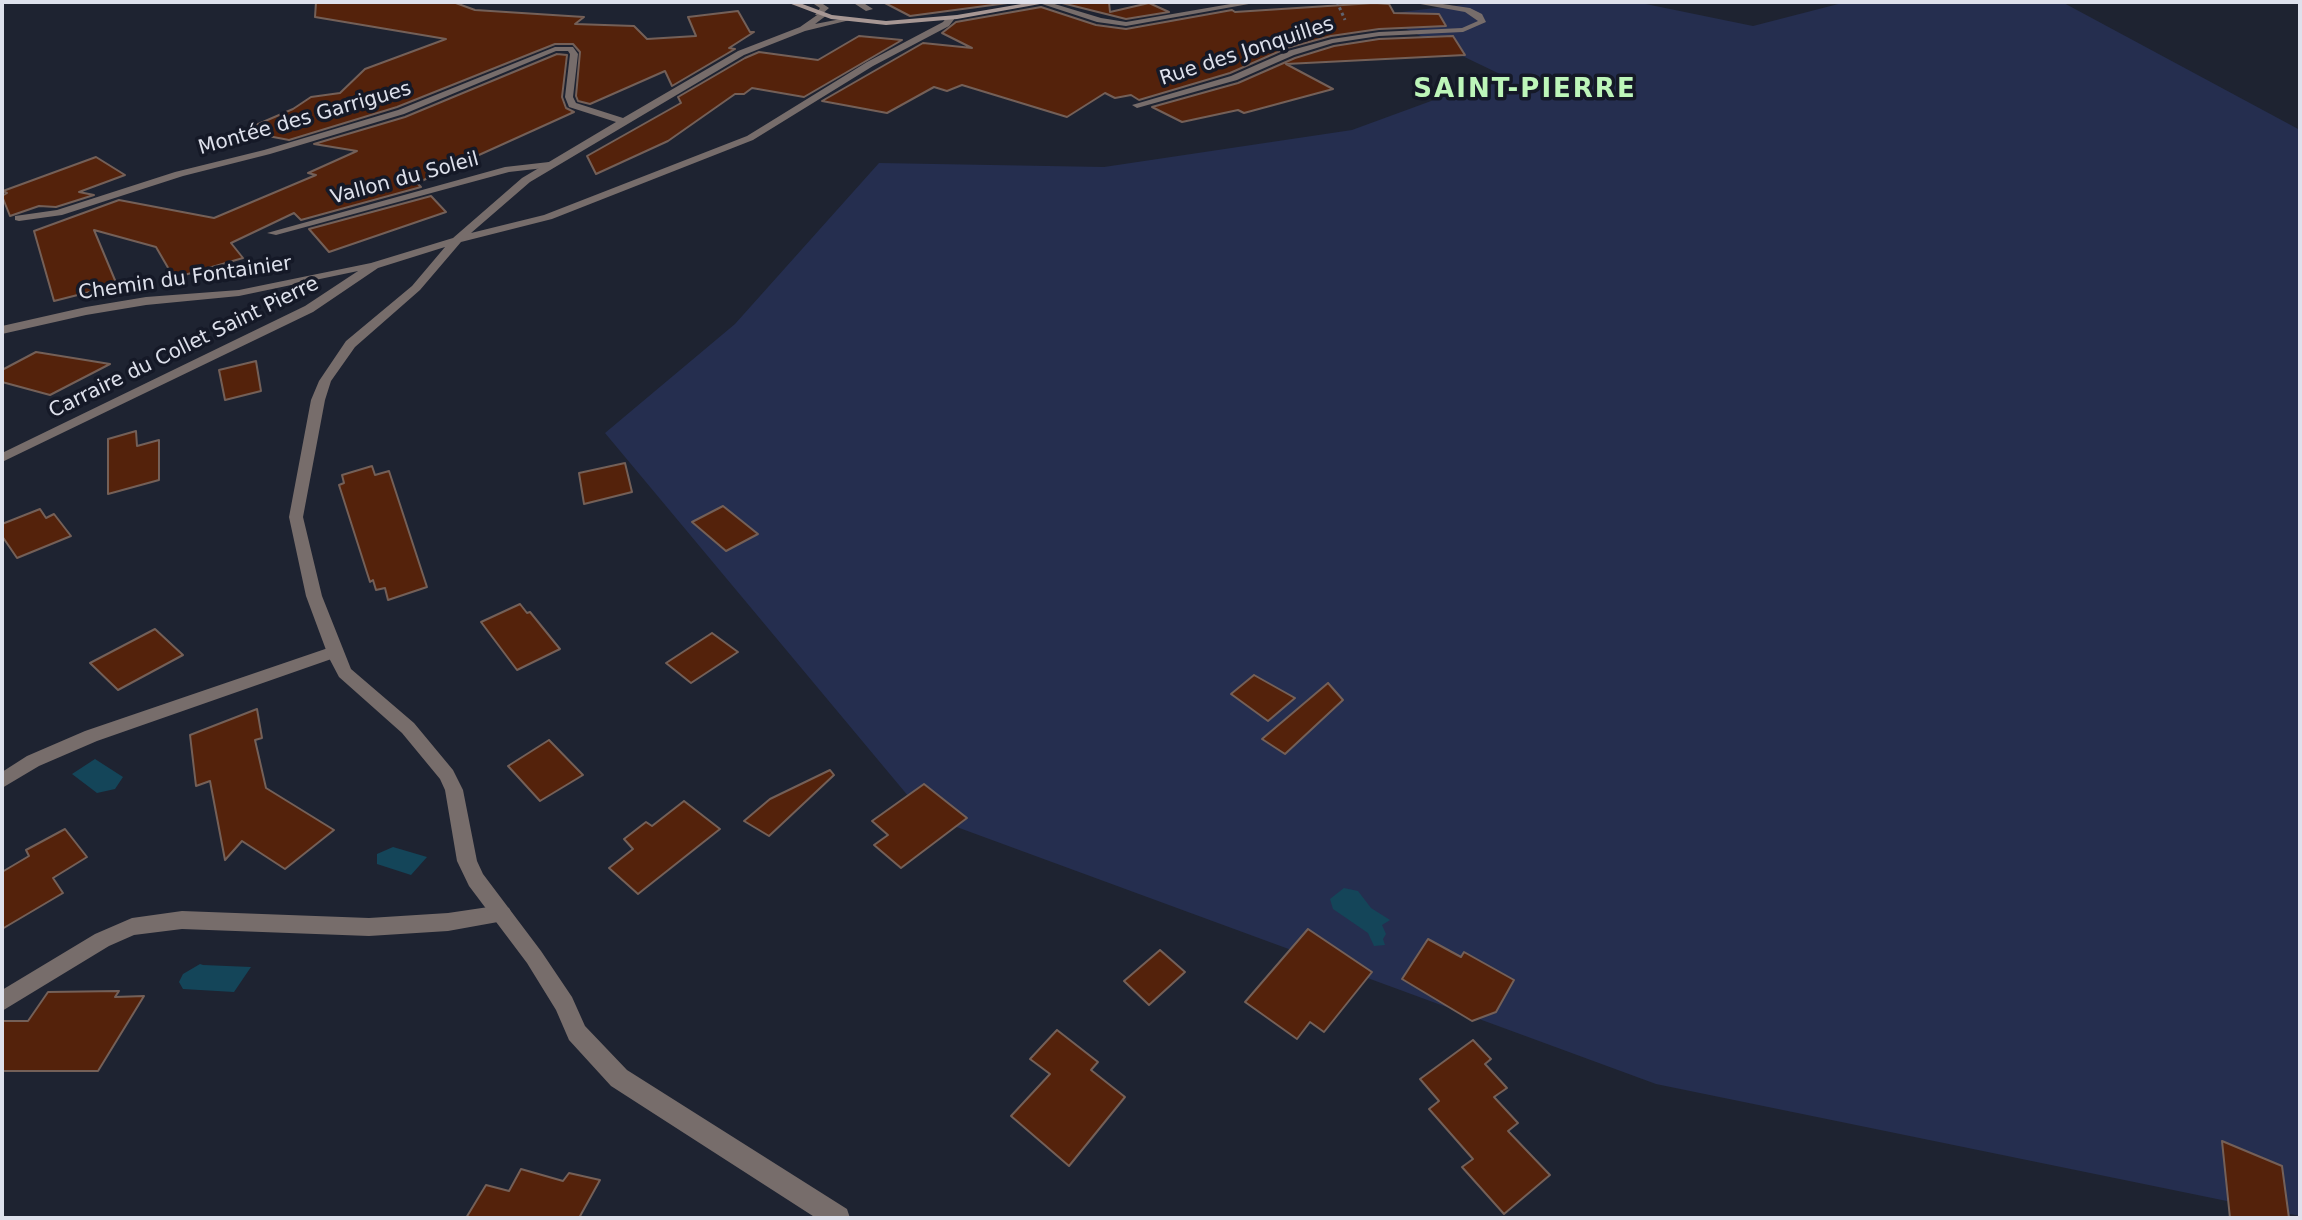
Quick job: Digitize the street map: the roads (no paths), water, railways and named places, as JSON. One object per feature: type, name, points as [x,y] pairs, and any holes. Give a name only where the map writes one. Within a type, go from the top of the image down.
[{"type":"street","points":[[562,2],[603,2]]},
{"type":"street","points":[[790,2],[846,20],[886,23],[951,18],[1045,2]]},
{"type":"street","points":[[803,29],[825,8],[815,2]]},
{"type":"street","points":[[856,2],[869,9]]},
{"type":"street","name":"Rue des Jonquilles","points":[[1045,2],[1100,20],[1126,24],[1256,2]]},
{"type":"street","name":"Rue des Jonquilles","points":[[1137,105],[1234,78],[1291,53],[1332,41],[1379,34],[1463,30],[1482,22],[1479,16],[1467,10],[1413,2]]},
{"type":"street","points":[[838,1218],[619,1078],[577,1033],[564,1004],[476,880],[467,861],[454,790],[447,775],[408,728],[345,673],[314,596],[296,517],[302,467],[320,392],[350,344],[416,288],[457,240],[548,217],[750,138],[870,64],[946,24],[951,18]]},
{"type":"street","points":[[624,121],[734,57],[803,29],[846,20]]},
{"type":"street","name":"Montée des Garrigues","points":[[19,218],[58,213],[179,174],[267,152],[401,112],[551,49],[566,48],[574,52],[569,97],[572,105],[624,121]]},
{"type":"street","name":"Carraire du Collet Saint Pierre","points":[[2,458],[309,309],[374,266],[457,240],[513,191],[549,165],[624,121]]},
{"type":"street","name":"Vallon du Soleil","points":[[272,233],[509,169],[549,165]]},
{"type":"street","name":"Chemin du Fontainier","points":[[2,330],[86,311],[146,301],[239,293],[374,266]]},
{"type":"street","points":[[2,781],[33,761],[80,740],[334,652]]},
{"type":"street","points":[[2,1001],[102,940],[132,927],[182,920],[369,927],[448,922],[502,914]]},
{"type":"district","name":"SAINT-PIERRE","points":[[1525,90]]}]
